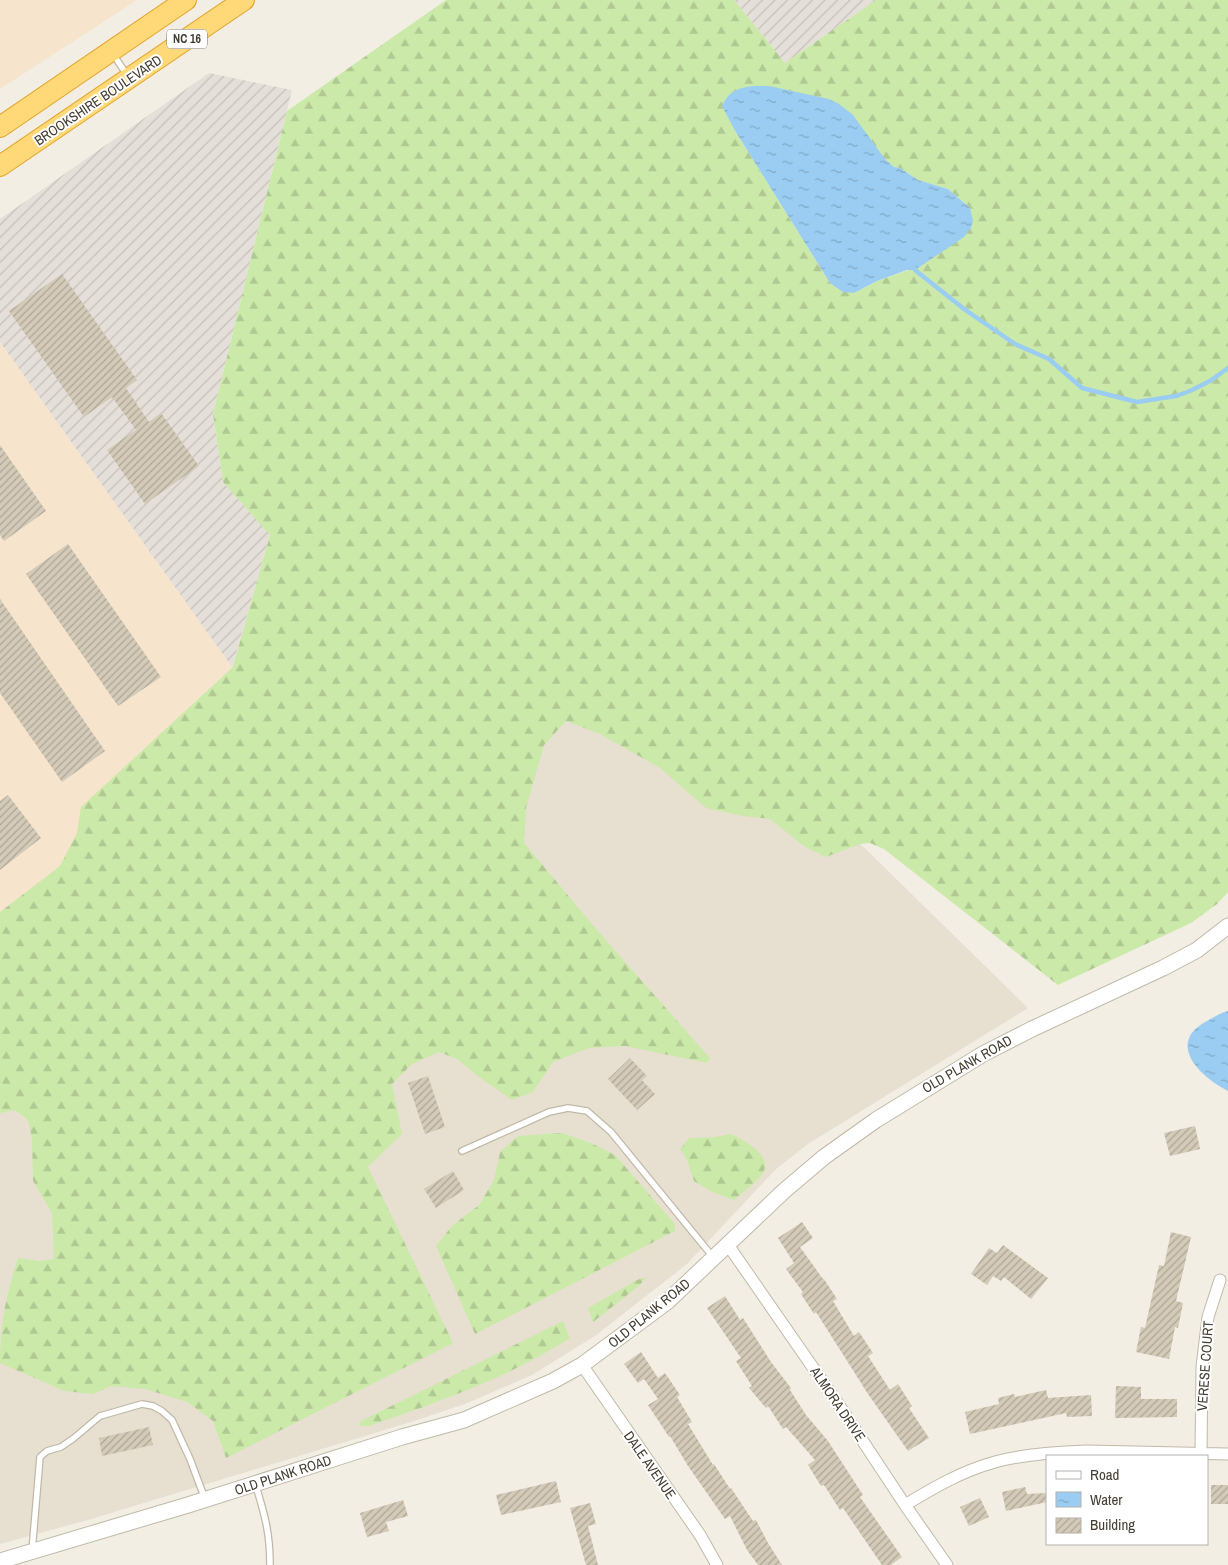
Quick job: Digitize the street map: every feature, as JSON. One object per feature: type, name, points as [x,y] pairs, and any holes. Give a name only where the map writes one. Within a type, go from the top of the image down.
[{"type":"highway","name":"NC 16","points":[[0,127],[186,0]]},
{"type":"highway","name":"BROOKSHIRE BOULEVARD","points":[[0,166],[244,0]]},
{"type":"street","name":"OLD PLANK ROAD","points":[[0,1561],[255,1484],[402,1437],[464,1420],[536,1389],[582,1365],[667,1302],[777,1197],[824,1157],[864,1128],[918,1092],[983,1054],[1163,968],[1197,950],[1228,926]]},
{"type":"street","name":"ALMORA DRIVE","points":[[728,1245],[836,1400],[947,1565]]},
{"type":"street","name":"VERESE COURT","points":[[1201,1453],[1202,1367],[1208,1316],[1220,1280]]},
{"type":"street","name":"DALE AVENUE","points":[[582,1365],[700,1535],[717,1565]]},
{"type":"street","points":[[905,1505],[935,1486],[977,1468],[1016,1458],[1086,1451],[1228,1454]]},
{"type":"lane","points":[[111,52],[130,79]]},
{"type":"lane","points":[[462,1151],[549,1112],[568,1108],[587,1110],[611,1132],[714,1258]]},
{"type":"lane","points":[[32,1551],[40,1457],[47,1450],[61,1447],[100,1416],[127,1407],[142,1404],[153,1406],[172,1420],[190,1459],[205,1499]]},
{"type":"lane","points":[[255,1484],[268,1524],[271,1550],[270,1565]]},
{"type":"shaded area","points":[[0,0],[137,0],[0,89]]},
{"type":"shaded area","points":[[734,0],[876,0],[785,63]]},
{"type":"shaded area","points":[[209,73],[292,90],[213,414],[223,482],[270,534],[232,667],[0,342],[0,219]]},
{"type":"shaded area","points":[[253,249],[1028,1008],[808,1144],[775,1170],[687,1264],[595,1336],[532,1375],[465,1404],[411,1422],[88,1520],[0,1544],[0,1061],[232,667],[270,535],[223,482]]},
{"type":"shaded area","points":[[0,342],[232,667],[0,1060]]},
{"type":"green space","points":[[446,0],[734,0],[785,63],[876,0],[1228,0],[1228,892],[1217,904],[1191,923],[1058,985],[884,849],[870,843],[860,844],[826,857],[805,847],[770,819],[743,816],[706,808],[660,768],[600,734],[566,721],[544,745],[526,808],[524,843],[603,937],[710,1058],[707,1063],[625,1046],[589,1048],[553,1062],[533,1092],[512,1100],[457,1059],[439,1052],[412,1064],[392,1084],[402,1134],[368,1167],[453,1343],[226,1458],[213,1421],[187,1402],[145,1389],[111,1386],[93,1394],[64,1391],[0,1363],[4,1310],[18,1258],[39,1261],[54,1259],[52,1213],[33,1181],[32,1139],[28,1120],[15,1110],[0,1113],[0,912],[60,866],[77,833],[81,807],[233,667],[270,535],[223,482],[213,414],[287,111]],"holes":[[[722,105],[885,159],[894,167],[900,168],[918,180],[948,189],[970,208],[912,269],[877,281],[854,293],[830,283],[734,129]]]},
{"type":"green space","points":[[562,1133],[591,1143],[615,1155],[675,1224],[675,1231],[475,1334],[436,1246],[452,1226],[479,1205],[494,1180],[500,1152],[518,1136]]},
{"type":"green space","points":[[731,1134],[755,1149],[764,1160],[765,1166],[763,1173],[757,1180],[734,1200],[712,1192],[694,1181],[687,1160],[680,1149],[689,1138]]},
{"type":"green space","points":[[646,1277],[640,1285],[593,1322],[588,1308],[637,1280]]},
{"type":"green space","points":[[563,1321],[570,1338],[522,1365],[447,1398],[369,1426],[359,1426],[361,1421]]},
{"type":"water","points":[[753,86],[769,86],[829,99],[839,104],[853,115],[885,159],[894,167],[900,168],[918,180],[948,189],[970,208],[973,221],[971,228],[964,237],[915,270],[907,270],[877,281],[854,293],[843,292],[830,283],[734,129],[722,106],[734,91]]},
{"type":"water","points":[[1228,1011],[1228,1091],[1217,1085],[1198,1068],[1191,1059],[1188,1049],[1189,1039],[1195,1030],[1207,1021]]},
{"type":"building","points":[[62,274],[137,380],[126,388],[149,422],[161,413],[199,466],[145,504],[107,450],[136,430],[112,397],[84,417],[9,311]]},
{"type":"building","points":[[0,445],[46,511],[4,541],[0,535]]},
{"type":"building","points":[[68,544],[161,677],[118,706],[26,574]]},
{"type":"building","points":[[0,599],[105,751],[62,782],[0,693]]},
{"type":"building","points":[[8,795],[41,838],[0,870],[0,801]]},
{"type":"building","points":[[630,1058],[647,1076],[642,1080],[655,1094],[637,1110],[608,1079]]},
{"type":"building","points":[[428,1076],[445,1127],[425,1134],[408,1083]]},
{"type":"building","points":[[1195,1126],[1200,1149],[1170,1156],[1164,1133]]},
{"type":"building","points":[[453,1171],[464,1190],[436,1208],[424,1189]]},
{"type":"building","points":[[802,1222],[813,1238],[800,1247],[837,1299],[833,1301],[854,1336],[859,1332],[873,1353],[868,1356],[890,1390],[898,1384],[912,1406],[909,1408],[929,1438],[908,1451],[868,1394],[816,1312],[814,1314],[801,1294],[803,1292],[786,1269],[794,1263],[778,1238]]},
{"type":"building","points":[[1171,1232],[1191,1237],[1176,1301],[1183,1303],[1178,1328],[1175,1327],[1169,1359],[1136,1352],[1141,1327],[1145,1328],[1159,1265],[1164,1266]]},
{"type":"building","points":[[1003,1245],[1048,1278],[1031,1299],[1004,1277],[1001,1281],[993,1276],[987,1285],[971,1274],[989,1248],[997,1253]]},
{"type":"building","points":[[725,1296],[740,1320],[743,1318],[771,1362],[791,1388],[790,1390],[806,1415],[828,1441],[863,1495],[860,1497],[902,1557],[891,1565],[882,1565],[843,1508],[840,1510],[824,1485],[821,1486],[808,1465],[815,1460],[786,1427],[783,1429],[768,1406],[766,1408],[749,1388],[752,1386],[736,1361],[741,1358],[707,1308]]},
{"type":"building","points":[[641,1352],[658,1378],[665,1373],[680,1395],[677,1397],[692,1422],[688,1424],[730,1489],[753,1521],[756,1520],[782,1565],[758,1565],[747,1550],[730,1516],[725,1519],[688,1466],[648,1405],[658,1399],[644,1379],[638,1383],[624,1364]]},
{"type":"building","points":[[1116,1386],[1141,1387],[1141,1399],[1177,1399],[1177,1417],[1115,1418]]},
{"type":"building","points":[[1046,1390],[1048,1398],[1091,1395],[1092,1416],[1067,1417],[1066,1413],[970,1434],[965,1412],[999,1404],[998,1398],[1014,1394],[1015,1397]]},
{"type":"building","points":[[149,1427],[153,1445],[102,1456],[99,1438]]},
{"type":"building","points":[[556,1481],[561,1502],[501,1515],[496,1495]]},
{"type":"building","points":[[1211,1485],[1228,1485],[1228,1504],[1211,1504]]},
{"type":"building","points":[[1025,1487],[1027,1494],[1046,1493],[1046,1502],[1006,1511],[1002,1492]]},
{"type":"building","points":[[980,1498],[989,1517],[969,1526],[960,1507]]},
{"type":"building","points":[[403,1500],[408,1516],[386,1522],[389,1531],[367,1537],[360,1513]]},
{"type":"building","points":[[590,1503],[596,1524],[588,1526],[598,1565],[586,1565],[570,1508]]},
{"type":"waterway","points":[[913,265],[915,270],[964,309],[1015,344],[1049,359],[1082,388],[1137,402],[1176,396],[1190,391],[1210,381],[1228,368]]}]
